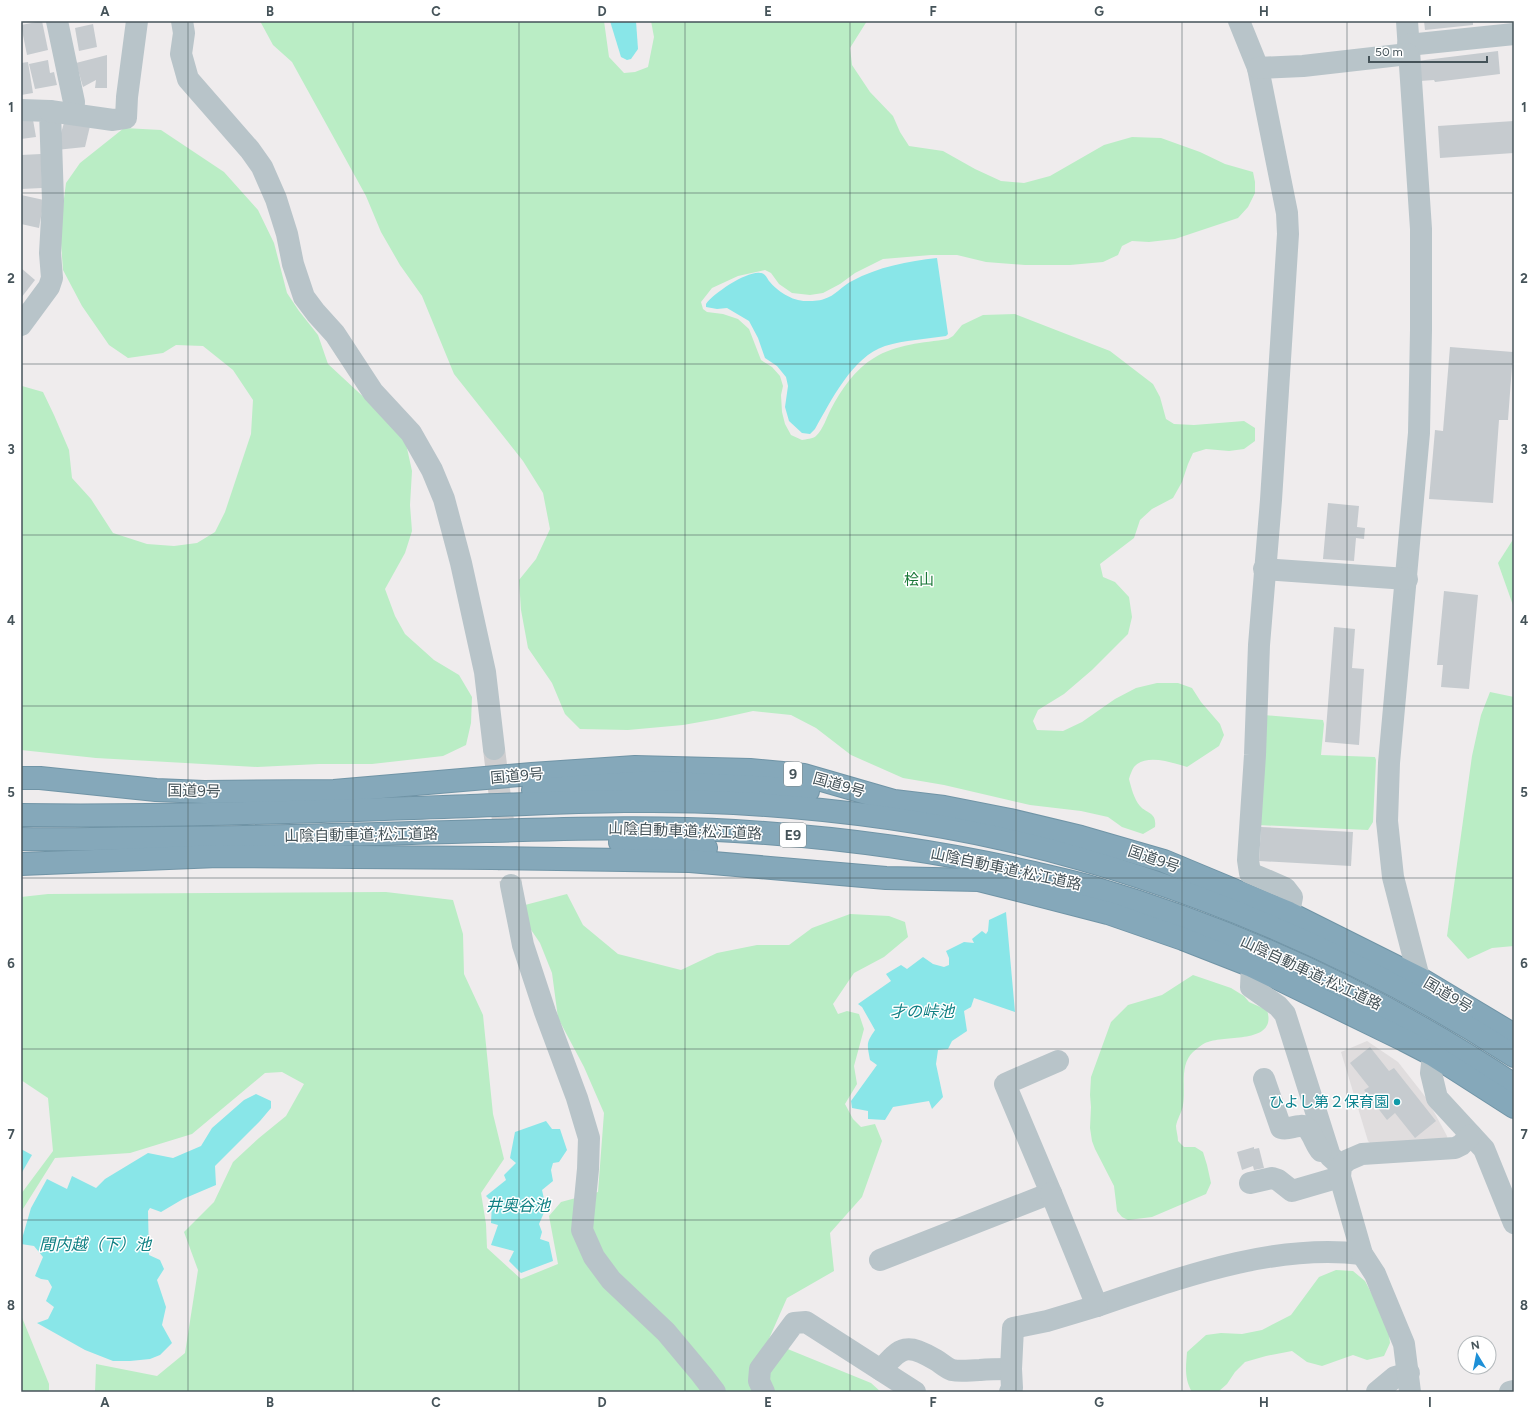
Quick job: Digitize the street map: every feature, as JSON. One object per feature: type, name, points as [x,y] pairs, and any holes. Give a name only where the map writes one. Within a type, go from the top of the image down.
[{"type":"highway","name":"国道9号","points":[[21,778],[40,778],[156,790],[204,792],[327,791],[532,774],[635,768],[750,770],[804,775],[894,801],[944,807],[1010,820],[1081,837],[1164,861],[1289,913],[1419,978],[1514,1035]]},
{"type":"highway","points":[[283,812],[510,791],[650,782],[792,789],[894,801]]},
{"type":"highway","name":"山陰自動車道;松江道路","points":[[21,814],[283,812],[630,801],[730,802],[826,810],[915,822],[996,838],[1094,863],[1183,892],[1262,923],[1338,957],[1412,994],[1484,1036],[1514,1056]]},
{"type":"highway","name":"山陰自動車道;松江道路","points":[[21,839],[285,836],[632,828],[731,830],[825,837],[913,849],[1001,866],[1091,887],[1176,914],[1253,945],[1328,979],[1403,1017],[1470,1056],[1514,1085]]},
{"type":"highway","points":[[285,836],[621,842],[808,857],[893,867],[979,880],[1108,913],[1183,939],[1252,966],[1433,1055],[1514,1107]]},
{"type":"highway","points":[[21,864],[218,856],[690,861],[886,878],[979,880]]},
{"type":"street","points":[[57,21],[74,102],[73,114]]},
{"type":"street","points":[[21,110],[50,111],[113,120],[126,118],[127,97],[137,21]]},
{"type":"street","points":[[182,21],[184,33],[181,54],[188,79],[250,150],[262,167],[276,199],[287,234],[293,264],[304,297],[335,334],[373,392],[411,433],[432,470],[444,500],[485,672],[494,749]]},
{"type":"street","points":[[1239,21],[1258,68],[1287,213],[1288,234],[1271,500],[1264,569],[1259,645],[1255,755],[1248,860],[1250,873],[1285,888],[1292,897],[1289,913]]},
{"type":"street","points":[[1407,21],[1421,229],[1419,433],[1407,579],[1389,763],[1388,821],[1393,877],[1419,978]]},
{"type":"street","points":[[1258,68],[1303,66],[1514,34]]},
{"type":"street","points":[[21,325],[49,287],[52,278],[50,253],[52,201],[50,111]]},
{"type":"street","points":[[1264,569],[1407,579]]},
{"type":"street","points":[[511,885],[523,945],[545,1012],[577,1098],[588,1138],[588,1169],[582,1230],[594,1257],[611,1280],[666,1332],[715,1392]]},
{"type":"street","points":[[1252,966],[1251,987],[1278,1006],[1285,1014],[1337,1166],[1362,1254],[1375,1274],[1404,1344],[1409,1383]]},
{"type":"street","points":[[1433,1055],[1431,1073],[1437,1098],[1484,1149],[1514,1223]]},
{"type":"street","points":[[1058,1061],[1005,1084],[1097,1306]]},
{"type":"street","points":[[1264,1079],[1281,1128],[1285,1129],[1305,1126],[1308,1128],[1320,1150],[1337,1166]]},
{"type":"street","points":[[1250,1183],[1272,1178],[1278,1180],[1292,1191],[1348,1160],[1362,1154],[1455,1148],[1461,1145],[1472,1135]]},
{"type":"street","points":[[880,1260],[1051,1193]]},
{"type":"street","points":[[1010,1392],[1012,1388],[1011,1369],[1013,1328],[1047,1321],[1159,1285],[1228,1265],[1287,1255],[1334,1252],[1362,1254]]},
{"type":"street","points":[[764,1392],[759,1381],[760,1369],[794,1322],[806,1322],[915,1392]]},
{"type":"street","points":[[882,1370],[894,1355],[905,1349],[927,1355],[951,1370],[966,1371],[1011,1369]]},
{"type":"street","points":[[1377,1392],[1395,1377],[1409,1383]]},
{"type":"street","points":[[1510,1392],[1514,1391]]},
{"type":"shaded area","points":[[1367,1041],[1398,1062],[1427,1099],[1447,1136],[1448,1141],[1371,1144],[1368,1141],[1341,1052]]},
{"type":"green space","name":"桧山","points":[[260,21],[604,21],[609,57],[624,73],[635,72],[648,67],[654,37],[651,21],[867,21],[850,48],[852,65],[870,92],[893,116],[900,132],[909,146],[943,151],[975,169],[1001,181],[1024,183],[1050,176],[1104,145],[1132,137],[1161,138],[1200,152],[1225,164],[1253,172],[1255,193],[1248,207],[1238,218],[1175,239],[1149,242],[1132,241],[1122,246],[1118,255],[1103,262],[1070,265],[1025,265],[986,262],[957,255],[931,255],[883,259],[855,273],[840,284],[823,293],[810,295],[792,293],[779,284],[771,273],[765,270],[738,276],[712,288],[701,302],[703,309],[707,312],[723,314],[738,319],[749,329],[761,360],[772,367],[780,376],[783,386],[781,395],[782,412],[785,424],[791,435],[802,440],[813,438],[819,433],[829,412],[844,387],[861,368],[882,353],[900,347],[948,339],[953,336],[962,325],[983,315],[1015,314],[1110,351],[1153,384],[1160,397],[1166,419],[1174,424],[1194,425],[1244,421],[1255,428],[1255,441],[1244,449],[1229,451],[1206,449],[1193,453],[1182,482],[1173,498],[1152,509],[1140,520],[1134,538],[1100,564],[1103,577],[1115,582],[1129,597],[1132,617],[1128,634],[1092,670],[1064,694],[1038,710],[1033,721],[1037,730],[1063,731],[1082,722],[1115,699],[1136,688],[1157,683],[1178,683],[1192,688],[1201,702],[1220,724],[1224,735],[1219,746],[1187,767],[1160,760],[1152,760],[1139,763],[1134,767],[1129,779],[1133,793],[1140,806],[1153,816],[1155,827],[1143,834],[1122,827],[1108,817],[1081,811],[1030,805],[944,785],[903,778],[851,755],[816,728],[791,715],[753,711],[683,725],[628,730],[580,729],[565,714],[552,683],[528,648],[521,610],[519,580],[536,559],[550,529],[543,493],[523,461],[454,374],[422,296],[400,265],[381,232],[366,196],[292,62],[273,45]]},
{"type":"green space","points":[[124,128],[161,130],[224,172],[258,210],[274,243],[287,293],[318,335],[328,364],[370,403],[405,439],[412,471],[410,505],[412,531],[405,553],[385,589],[395,616],[405,634],[434,660],[459,675],[472,697],[471,723],[466,745],[443,756],[372,764],[319,764],[257,767],[96,758],[21,750],[21,387],[43,392],[69,450],[72,478],[91,499],[113,533],[147,544],[174,546],[197,543],[215,532],[225,512],[251,434],[253,400],[233,370],[203,346],[176,345],[163,353],[128,358],[109,345],[82,306],[63,270],[60,229],[66,183],[80,163]]},
{"type":"green space","points":[[1514,538],[1514,608],[1498,563]]},
{"type":"green space","points":[[1490,692],[1514,697],[1514,946],[1492,948],[1468,959],[1447,936],[1472,756],[1481,715]]},
{"type":"green space","points":[[1264,715],[1323,720],[1324,724],[1321,755],[1375,757],[1373,822],[1368,830],[1258,825]]},
{"type":"green space","points":[[386,892],[453,900],[463,934],[464,974],[483,1015],[493,1114],[504,1159],[481,1193],[486,1224],[487,1248],[521,1279],[558,1264],[549,1216],[561,1202],[598,1192],[604,1113],[584,1067],[558,1018],[552,973],[540,943],[523,918],[525,905],[567,894],[583,925],[618,954],[681,970],[717,953],[757,945],[789,945],[812,928],[850,914],[889,916],[905,922],[908,937],[884,957],[854,973],[833,1004],[838,1014],[847,1011],[859,1014],[864,1029],[854,1066],[857,1084],[845,1104],[853,1119],[861,1127],[875,1124],[882,1141],[862,1197],[830,1233],[834,1271],[787,1298],[768,1341],[871,1383],[881,1392],[95,1392],[96,1364],[157,1376],[185,1353],[198,1270],[184,1232],[214,1202],[233,1162],[286,1116],[304,1084],[282,1072],[265,1073],[192,1134],[130,1153],[55,1158],[21,1212],[21,1194],[53,1151],[48,1098],[21,1080],[21,897],[48,894]]},
{"type":"green space","points":[[1193,975],[1231,988],[1244,996],[1249,1002],[1267,1010],[1268,1021],[1265,1028],[1258,1033],[1237,1038],[1216,1040],[1204,1044],[1193,1052],[1186,1063],[1184,1070],[1183,1105],[1176,1126],[1178,1141],[1184,1147],[1195,1147],[1203,1152],[1211,1183],[1206,1194],[1152,1217],[1128,1220],[1122,1217],[1117,1211],[1114,1186],[1092,1141],[1090,1128],[1091,1077],[1111,1022],[1128,1005],[1162,995]]},
{"type":"green space","points":[[1336,1270],[1353,1271],[1365,1281],[1388,1325],[1390,1343],[1384,1356],[1367,1360],[1353,1355],[1322,1366],[1307,1362],[1292,1351],[1245,1362],[1235,1372],[1227,1384],[1218,1392],[1192,1392],[1189,1387],[1187,1377],[1187,1352],[1206,1335],[1221,1333],[1242,1334],[1262,1330],[1291,1315],[1319,1277]]},
{"type":"green space","points":[[21,1315],[49,1384],[49,1392],[21,1392]]},
{"type":"water","points":[[610,21],[636,21],[638,49],[631,59],[627,60],[621,57]]},
{"type":"water","points":[[937,258],[948,334],[946,336],[893,344],[873,352],[862,360],[844,381],[835,393],[815,429],[810,434],[802,433],[789,421],[785,407],[788,386],[786,377],[777,366],[765,358],[758,338],[749,321],[727,308],[717,309],[706,307],[706,304],[710,299],[723,289],[739,279],[754,273],[760,273],[766,276],[772,285],[785,295],[801,301],[815,301],[828,298],[848,283],[883,268]]},
{"type":"water","name":"才の峠池","points":[[1006,912],[1015,1012],[974,998],[971,1007],[964,1011],[967,1031],[952,1041],[948,1049],[938,1050],[936,1064],[943,1097],[932,1109],[929,1101],[893,1107],[885,1120],[868,1119],[868,1111],[852,1108],[851,1101],[877,1065],[870,1060],[868,1047],[870,1038],[875,1030],[862,1007],[858,1004],[891,981],[886,974],[901,965],[907,969],[923,957],[933,964],[944,967],[949,965],[949,958],[946,951],[964,942],[974,943],[972,939],[982,931],[986,934],[988,931],[989,920]]},
{"type":"water","name":"間内越（下）池","points":[[256,1094],[271,1101],[271,1108],[215,1166],[216,1185],[183,1199],[161,1212],[150,1208],[148,1211],[149,1255],[160,1260],[164,1269],[157,1280],[166,1307],[162,1325],[172,1343],[160,1355],[150,1359],[113,1361],[85,1350],[37,1323],[48,1319],[54,1307],[46,1301],[52,1287],[48,1280],[35,1276],[43,1257],[34,1246],[21,1244],[21,1242],[31,1208],[47,1179],[67,1189],[72,1176],[96,1188],[105,1179],[148,1153],[173,1158],[201,1146],[212,1128],[244,1100]]},
{"type":"water","name":"井奥谷池","points":[[546,1121],[552,1129],[560,1129],[567,1150],[559,1162],[553,1163],[551,1170],[553,1181],[542,1190],[546,1208],[539,1224],[542,1232],[540,1239],[549,1242],[553,1261],[521,1273],[509,1261],[514,1251],[491,1245],[498,1225],[491,1223],[492,1202],[486,1196],[506,1180],[504,1175],[516,1163],[510,1158],[515,1132]]},
{"type":"water","points":[[21,1149],[32,1155],[21,1174]]},
{"type":"building","points":[[42,21],[48,50],[27,55],[21,25]]},
{"type":"building","points":[[1424,21],[1473,21],[1473,25],[1425,30]]},
{"type":"building","points":[[93,24],[97,47],[79,51],[75,28]]},
{"type":"building","points":[[1498,51],[1500,74],[1435,82],[1434,80],[1420,81],[1417,61]]},
{"type":"building","points":[[107,55],[107,88],[95,88],[96,80],[83,87],[76,63]]},
{"type":"building","points":[[48,60],[50,73],[54,72],[57,85],[35,89],[29,64]]},
{"type":"building","points":[[28,62],[33,93],[21,95],[21,63]]},
{"type":"building","points":[[32,114],[36,137],[21,139],[21,116]]},
{"type":"building","points":[[66,116],[91,122],[85,147],[56,150]]},
{"type":"building","points":[[1514,121],[1514,153],[1440,158],[1438,126]]},
{"type":"building","points":[[41,154],[42,188],[21,189],[21,155]]},
{"type":"building","points":[[21,195],[44,200],[39,228],[21,224]]},
{"type":"building","points":[[21,268],[35,280],[21,298]]},
{"type":"building","points":[[1450,347],[1513,352],[1508,420],[1499,420],[1493,503],[1429,499],[1435,430],[1443,431]]},
{"type":"building","points":[[1328,503],[1359,506],[1357,527],[1365,528],[1364,539],[1356,538],[1354,561],[1323,559]]},
{"type":"building","points":[[1444,591],[1478,595],[1469,689],[1441,687],[1443,665],[1437,665]]},
{"type":"building","points":[[1334,627],[1355,629],[1352,668],[1364,669],[1359,745],[1325,742]]},
{"type":"building","points":[[1261,827],[1353,832],[1351,866],[1259,861]]},
{"type":"building","name":"ひよし第２保育園","points":[[1370,1047],[1389,1071],[1394,1068],[1436,1121],[1415,1138],[1395,1113],[1387,1120],[1364,1090],[1369,1087],[1350,1063]]},
{"type":"building","points":[[1254,1147],[1254,1149],[1259,1148],[1264,1168],[1254,1170],[1253,1166],[1242,1170],[1237,1152]]},
{"type":"tunnel","points":[[494,749],[511,885]]},
{"type":"place","name":"ひよし第２保育園","points":[[1397,1102]]}]
